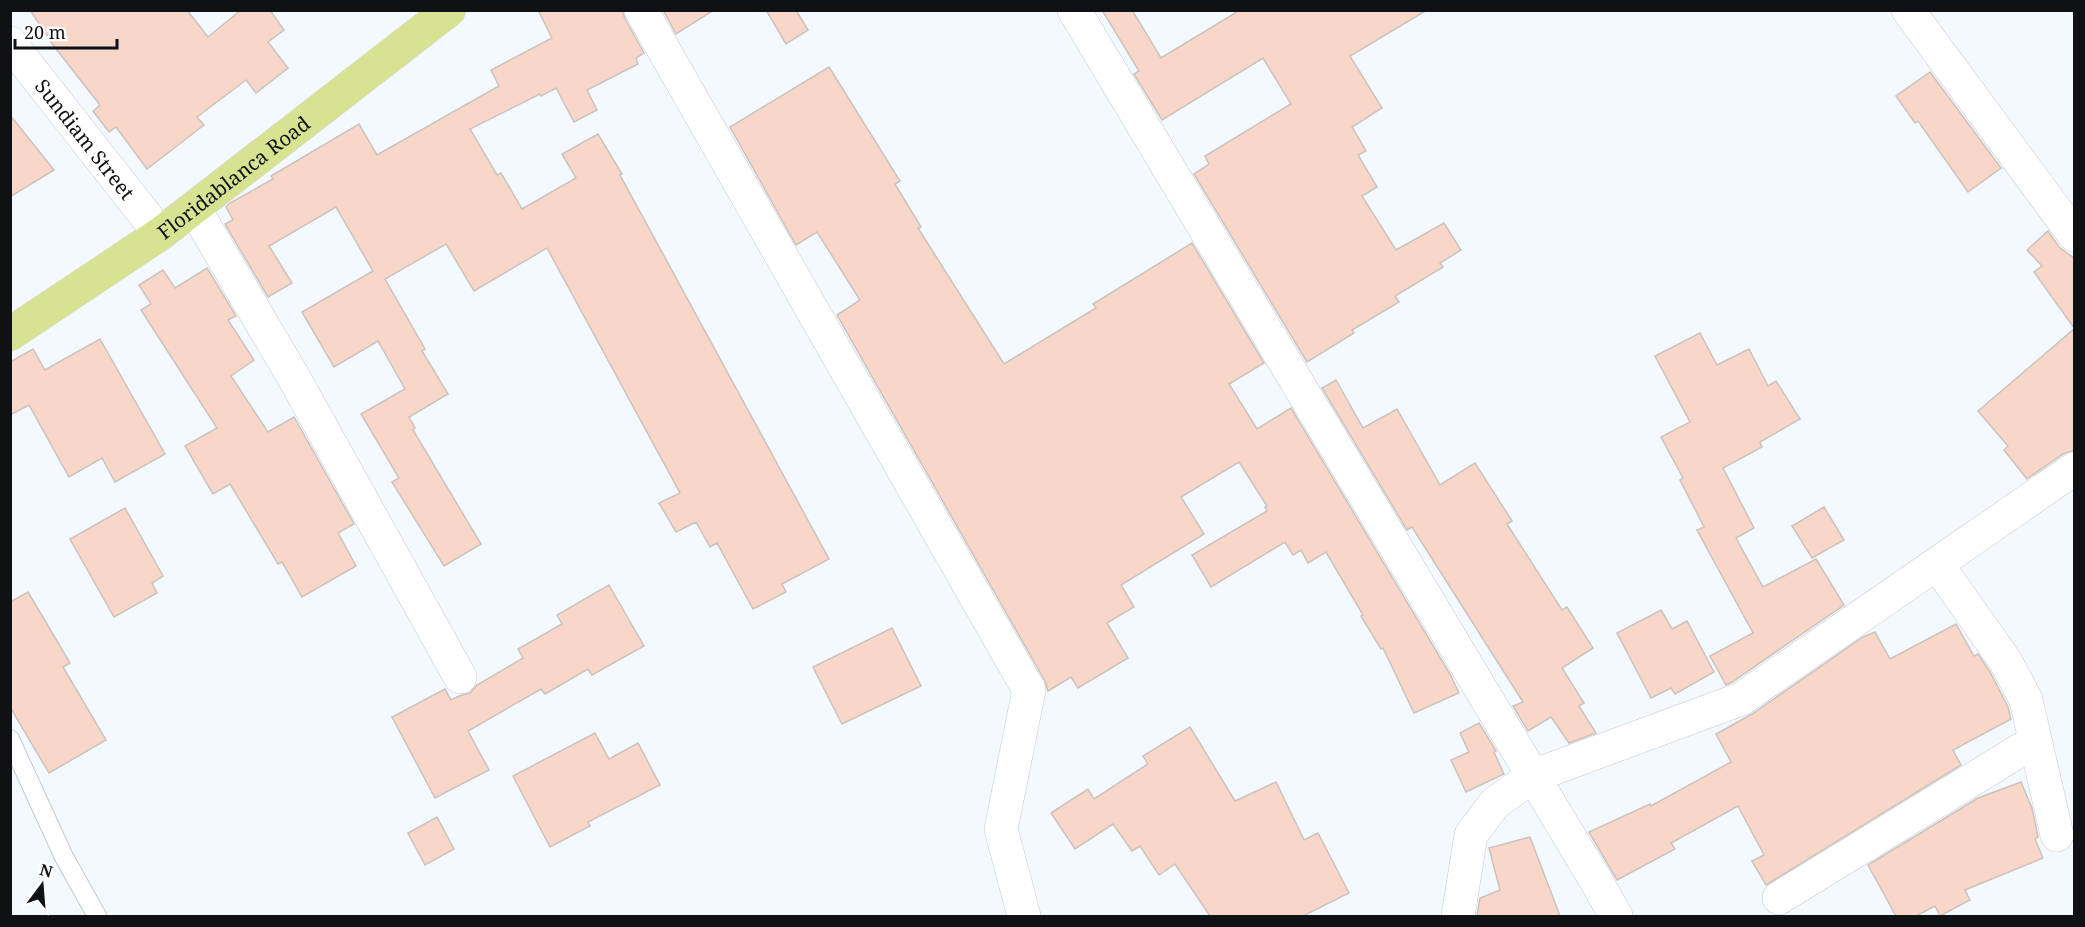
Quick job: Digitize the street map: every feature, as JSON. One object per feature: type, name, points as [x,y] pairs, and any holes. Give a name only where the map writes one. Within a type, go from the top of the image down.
[{"type":"main road","name":"Floridablanca Road","points":[[10,334],[160,234],[449,10]]},
{"type":"street","points":[[641,10],[1029,690],[1001,829],[1024,916]]},
{"type":"street","points":[[1074,10],[1616,916]]},
{"type":"street","points":[[1908,10],[2074,235]]},
{"type":"street","name":"Sundiam Street","points":[[10,43],[160,234]]},
{"type":"street","points":[[194,208],[294,378],[460,677]]},
{"type":"street","points":[[1458,916],[1472,835],[1495,802],[1533,776],[1741,699],[2074,469]]},
{"type":"street","points":[[1937,564],[2006,662],[2026,699],[2057,835]]},
{"type":"street","points":[[1779,898],[2035,741]]},
{"type":"lane","points":[[10,739],[64,857],[97,916]]},
{"type":"building","points":[[30,10],[187,10],[208,37],[241,10],[270,10],[284,30],[268,42],[288,68],[256,93],[246,80],[197,117],[204,125],[147,169],[116,127],[109,132],[93,111],[100,105],[53,45]]},
{"type":"building","points":[[538,10],[622,10],[644,53],[636,58],[638,64],[587,90],[597,110],[574,122],[556,88],[470,129],[497,175],[501,173],[522,209],[576,178],[562,154],[598,134],[622,174],[620,175],[829,559],[782,584],[786,592],[753,609],[717,543],[710,547],[696,522],[676,532],[659,503],[680,493],[547,248],[474,291],[446,244],[385,279],[425,349],[422,351],[448,394],[409,417],[415,428],[413,430],[481,544],[444,566],[392,482],[399,478],[361,414],[405,389],[378,341],[334,367],[302,312],[373,271],[336,207],[269,246],[292,283],[268,297],[225,224],[233,220],[226,207],[230,203],[273,179],[271,176],[359,124],[377,155],[499,86],[491,70],[552,38]]},
{"type":"building","points":[[663,10],[714,10],[676,34]]},
{"type":"building","points":[[766,10],[796,10],[808,30],[786,44]]},
{"type":"building","points":[[1102,10],[1132,10],[1161,58],[1240,10],[1427,10],[1350,56],[1382,108],[1352,127],[1366,151],[1358,155],[1377,187],[1362,196],[1396,250],[1444,223],[1461,250],[1440,263],[1443,267],[1395,296],[1399,302],[1352,330],[1354,333],[1307,362],[1194,174],[1209,164],[1205,156],[1291,104],[1263,58],[1162,120],[1134,74],[1139,71]]},
{"type":"building","points":[[829,67],[900,181],[895,184],[921,227],[918,228],[1004,364],[1096,308],[1093,304],[1192,243],[1264,363],[1229,384],[1257,429],[1291,408],[1450,674],[1459,693],[1414,713],[1383,648],[1381,649],[1361,616],[1363,615],[1326,552],[1308,563],[1301,550],[1293,555],[1285,542],[1211,587],[1192,555],[1267,511],[1265,507],[1267,506],[1239,462],[1181,497],[1204,534],[1121,585],[1134,607],[1107,623],[1128,658],[1078,688],[1071,677],[1048,691],[1045,681],[837,315],[860,300],[817,232],[796,245],[730,127]]},
{"type":"building","points":[[1930,72],[2001,168],[1968,192],[1918,121],[1915,123],[1896,96]]},
{"type":"building","points":[[10,115],[54,170],[10,197]]},
{"type":"building","points":[[2048,231],[2059,247],[2074,258],[2074,328],[2034,272],[2042,266],[2027,250]]},
{"type":"building","points":[[207,268],[236,316],[228,320],[254,360],[231,376],[268,432],[294,417],[354,524],[338,533],[356,566],[302,597],[282,562],[278,564],[230,484],[213,494],[185,446],[217,428],[141,310],[151,304],[139,285],[163,270],[175,288]]},
{"type":"building","points":[[2074,329],[2074,450],[2063,454],[2027,479],[2004,450],[2008,446],[1978,411]]},
{"type":"building","points":[[1700,333],[1717,365],[1749,349],[1768,386],[1776,381],[1800,419],[1760,442],[1762,447],[1723,468],[1754,528],[1736,538],[1763,587],[1816,559],[1844,605],[1726,685],[1710,656],[1753,633],[1697,530],[1704,527],[1680,480],[1683,478],[1661,437],[1690,422],[1655,356]]},
{"type":"building","points":[[100,339],[165,454],[115,482],[102,458],[69,477],[29,405],[10,415],[10,362],[33,349],[45,370]]},
{"type":"building","points":[[1336,380],[1363,428],[1397,409],[1440,485],[1475,463],[1512,521],[1507,524],[1562,610],[1567,607],[1593,648],[1562,668],[1584,703],[1579,706],[1596,733],[1569,743],[1551,717],[1528,731],[1513,706],[1523,702],[1412,527],[1407,530],[1322,388]]},
{"type":"building","points":[[1824,507],[1844,540],[1812,558],[1792,526]]},
{"type":"building","points":[[125,508],[163,576],[152,583],[157,593],[114,617],[70,539]]},
{"type":"building","points":[[609,585],[644,646],[592,675],[588,669],[545,694],[541,689],[468,731],[489,770],[435,798],[392,717],[445,689],[451,700],[470,693],[477,685],[523,658],[518,649],[562,624],[557,615]]},
{"type":"building","points":[[28,592],[70,663],[63,667],[106,740],[49,773],[10,707],[10,602]]},
{"type":"building","points":[[1661,610],[1672,629],[1687,621],[1714,672],[1675,694],[1671,688],[1651,698],[1617,633]]},
{"type":"building","points":[[1956,624],[1974,656],[1978,654],[1990,672],[2008,707],[2011,719],[1953,750],[1961,765],[1766,885],[1752,861],[1764,855],[1738,806],[1671,843],[1675,849],[1617,880],[1589,832],[1650,804],[1651,806],[1731,762],[1716,734],[1752,714],[1863,637],[1875,632],[1890,659]]},
{"type":"building","points":[[892,628],[921,686],[842,724],[813,667]]},
{"type":"building","points":[[1479,723],[1496,751],[1494,752],[1504,774],[1466,792],[1451,760],[1469,752],[1460,733]]},
{"type":"building","points":[[1190,727],[1235,801],[1276,782],[1304,840],[1318,833],[1349,893],[1303,916],[1210,916],[1175,864],[1159,875],[1140,846],[1132,851],[1113,824],[1075,849],[1051,813],[1088,789],[1094,799],[1148,764],[1143,756]]},
{"type":"building","points":[[595,733],[609,759],[638,743],[660,785],[588,822],[590,826],[550,847],[513,776]]},
{"type":"building","points":[[2021,782],[2032,808],[2038,837],[2035,839],[2043,858],[1965,890],[1970,900],[1940,916],[1935,906],[1916,916],[1896,916],[1868,865],[1978,798]]},
{"type":"building","points":[[437,817],[454,849],[425,865],[408,833]]},
{"type":"building","points":[[1530,837],[1560,916],[1477,916],[1480,898],[1500,890],[1489,848]]}]
